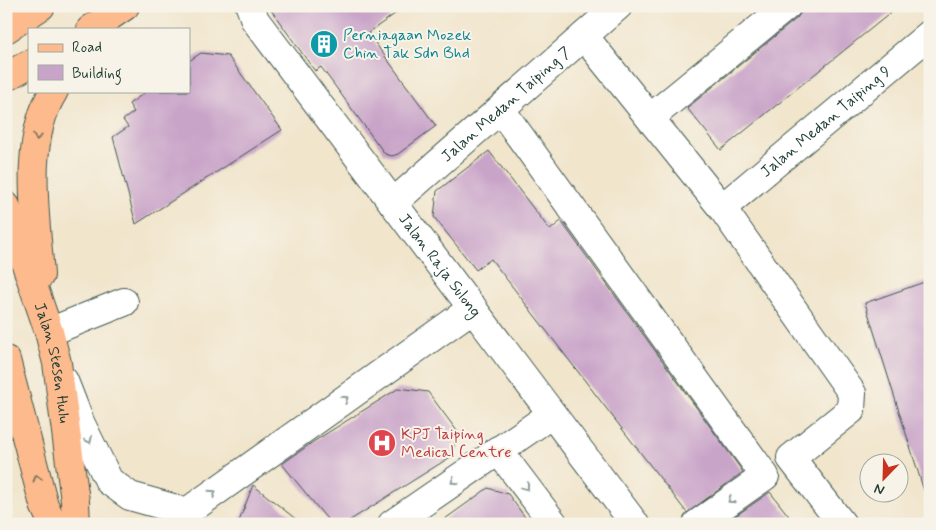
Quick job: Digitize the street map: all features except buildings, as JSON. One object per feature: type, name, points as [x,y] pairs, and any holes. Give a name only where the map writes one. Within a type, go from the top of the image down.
[{"type":"main road","points":[[6,29],[41,6]]},
{"type":"main road","points":[[94,28],[125,6]]},
{"type":"main road","points":[[6,77],[28,65]]},
{"type":"main road","points":[[46,323],[33,184],[36,136],[54,92]]},
{"type":"main road","name":"Jalan Stesen Hulu","points":[[6,206],[46,323],[57,363],[75,501],[76,524]]},
{"type":"main road","points":[[6,360],[44,505],[53,524]]},
{"type":"street","name":"Jalan Medan Taiping 7","points":[[393,203],[618,6]]},
{"type":"street","points":[[650,118],[787,6]]},
{"type":"street","name":"Jalan Raja Sulong","points":[[252,13],[635,524]]},
{"type":"street","name":"Jalan Medan Taiping 9","points":[[722,208],[930,34]]},
{"type":"street","points":[[584,36],[722,208],[852,393],[850,410],[791,458],[842,524]]},
{"type":"street","points":[[501,110],[765,476],[697,524]]},
{"type":"street","points":[[46,323],[124,302]]},
{"type":"street","points":[[160,524],[188,518],[473,308]]},
{"type":"street","points":[[57,363],[80,422],[110,482],[130,496],[188,518]]},
{"type":"street","points":[[392,524],[552,414]]},
{"type":"street","points":[[498,450],[554,524]]},
{"type":"place","name":"Perniagaan Mozek Chin Tak Sdn Bhd","points":[[324,44]]},
{"type":"place","name":"KPJ Taiping Medical Centre","points":[[382,443]]}]
